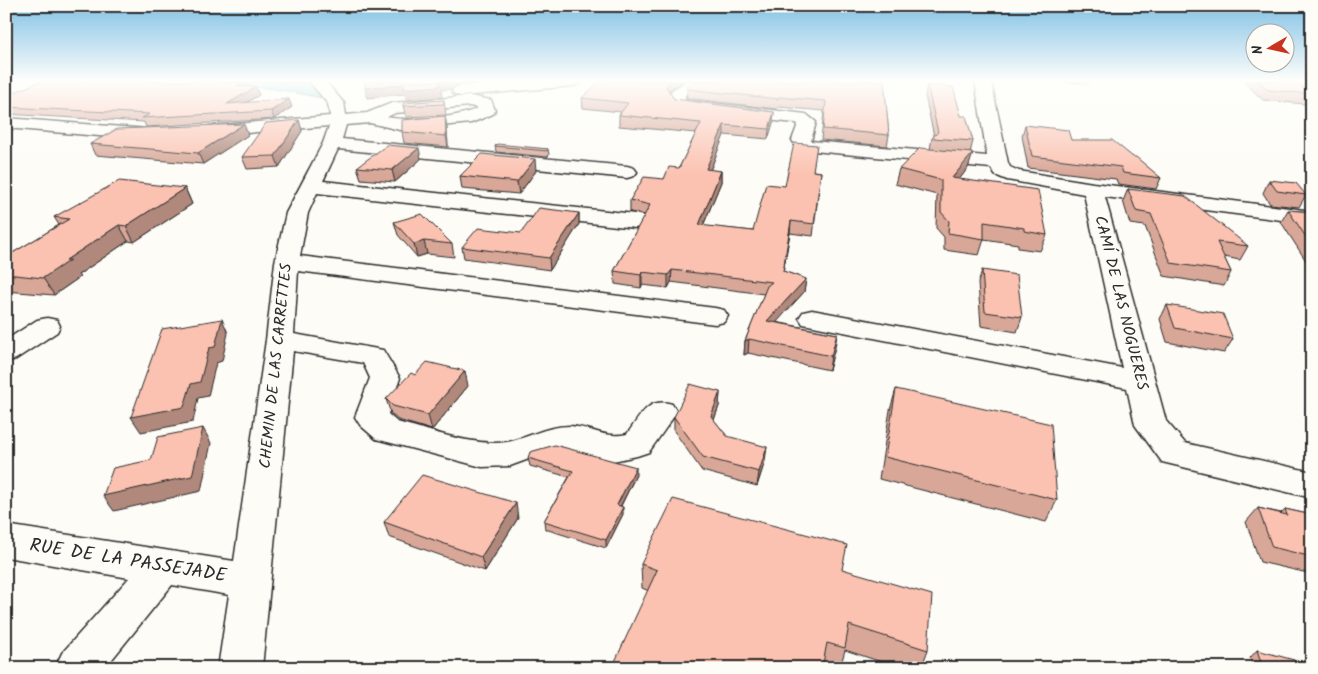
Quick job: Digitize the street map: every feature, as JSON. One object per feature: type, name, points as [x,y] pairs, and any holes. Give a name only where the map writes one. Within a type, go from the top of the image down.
[{"type":"street","points":[[337,112],[340,117],[627,172]]},
{"type":"street","points":[[370,118],[382,112]]},
{"type":"street","points":[[193,132],[340,117],[370,118],[400,125],[471,118],[483,112]]},
{"type":"street","points":[[742,112],[800,118],[807,122],[801,140],[803,144],[809,146],[998,163]]},
{"type":"street","points":[[989,112],[998,163],[1002,171],[1014,176],[1093,189],[1312,218]]},
{"type":"street","name":"CHEMIN DE LAS CARRETTES","points":[[240,668],[280,340],[287,262],[297,213],[340,117]]},
{"type":"street","points":[[6,123],[134,134],[163,133]]},
{"type":"street","points":[[310,186],[635,221]]},
{"type":"street","name":"CAMÍ DE LAS NOGUERES","points":[[1093,189],[1151,425],[1174,453],[1312,486]]},
{"type":"street","points":[[287,262],[715,316]]},
{"type":"street","points":[[812,318],[1140,381]]},
{"type":"street","points":[[6,353],[47,326]]},
{"type":"street","points":[[280,340],[373,356],[386,378],[371,417],[387,431],[482,455],[510,454],[544,441],[571,438],[613,449],[637,444],[661,412]]},
{"type":"street","name":"RUE DE LA PASSEJADE","points":[[6,541],[251,581]]},
{"type":"street","points":[[77,668],[163,566]]},
{"type":"building","points":[[118,112],[244,112],[142,118],[150,114]]},
{"type":"building","points":[[621,112],[774,112],[769,129],[724,125],[706,169],[721,171],[699,225],[753,231],[766,184],[785,186],[794,143],[817,145],[813,171],[821,172],[814,224],[791,221],[783,271],[806,279],[767,321],[837,334],[831,356],[749,339],[745,341],[767,286],[772,282],[672,270],[668,275],[642,272],[641,275],[614,271],[650,205],[630,200],[644,177],[664,179],[669,167],[679,168],[701,123],[619,115]]},
{"type":"building","points":[[825,112],[887,112],[889,135],[823,129]]},
{"type":"building","points":[[933,112],[960,112],[961,116],[966,116],[973,141],[932,138],[938,132]]},
{"type":"building","points":[[445,116],[446,136],[402,132],[402,120]]},
{"type":"building","points":[[299,120],[275,156],[242,157],[266,123]]},
{"type":"building","points":[[244,124],[198,153],[90,144],[117,129]]},
{"type":"building","points":[[1025,125],[1068,130],[1071,140],[1112,140],[1161,178],[1123,173],[1121,167],[1032,156]]},
{"type":"building","points":[[497,144],[548,149],[547,151],[495,146]]},
{"type":"building","points":[[387,145],[419,148],[392,170],[357,167]]},
{"type":"building","points":[[920,148],[973,153],[952,178],[1038,190],[1047,235],[1024,231],[1024,228],[984,222],[984,239],[948,233],[949,221],[941,212],[941,180],[899,169]]},
{"type":"building","points":[[482,154],[535,159],[517,182],[460,176]]},
{"type":"building","points":[[1269,180],[1296,183],[1306,195],[1277,191]]},
{"type":"building","points":[[119,181],[185,188],[126,226],[119,225],[66,260],[70,260],[43,278],[6,274],[6,257],[69,219],[54,217]]},
{"type":"building","points":[[1128,189],[1185,196],[1248,246],[1217,242],[1231,272],[1171,263],[1151,214],[1136,211]]},
{"type":"building","points":[[539,208],[579,213],[549,258],[462,247],[478,228],[521,233]]},
{"type":"building","points":[[1288,210],[1312,212],[1312,246]]},
{"type":"building","points":[[422,214],[452,244],[424,241],[414,244],[394,222]]},
{"type":"building","points":[[982,270],[1017,275],[1022,317],[985,312]]},
{"type":"building","points":[[1167,305],[1223,314],[1233,339],[1175,328]]},
{"type":"building","points":[[222,319],[215,347],[209,348],[200,382],[191,384],[184,407],[131,417],[162,329]]},
{"type":"building","points":[[427,362],[465,371],[428,415],[393,406],[386,399],[411,373],[415,375]]},
{"type":"building","points":[[690,384],[720,392],[711,416],[727,436],[767,447],[759,472],[703,457],[674,417]]},
{"type":"building","points":[[896,389],[1051,424],[1057,500],[885,457]]},
{"type":"building","points":[[203,428],[192,476],[103,496],[113,468],[151,460],[158,437]]},
{"type":"building","points":[[555,445],[636,467],[617,505],[623,507],[606,540],[544,521],[573,471],[528,458],[530,452]]},
{"type":"building","points":[[422,475],[516,503],[481,557],[384,522]]},
{"type":"building","points":[[673,499],[847,545],[842,569],[932,595],[928,650],[849,625],[845,648],[827,643],[822,668],[612,668],[657,570],[641,564]]},
{"type":"building","points":[[1258,508],[1287,515],[1285,509],[1312,515],[1312,557],[1272,547]]},
{"type":"building","points":[[1257,650],[1294,660],[1296,668],[1263,668]]}]
